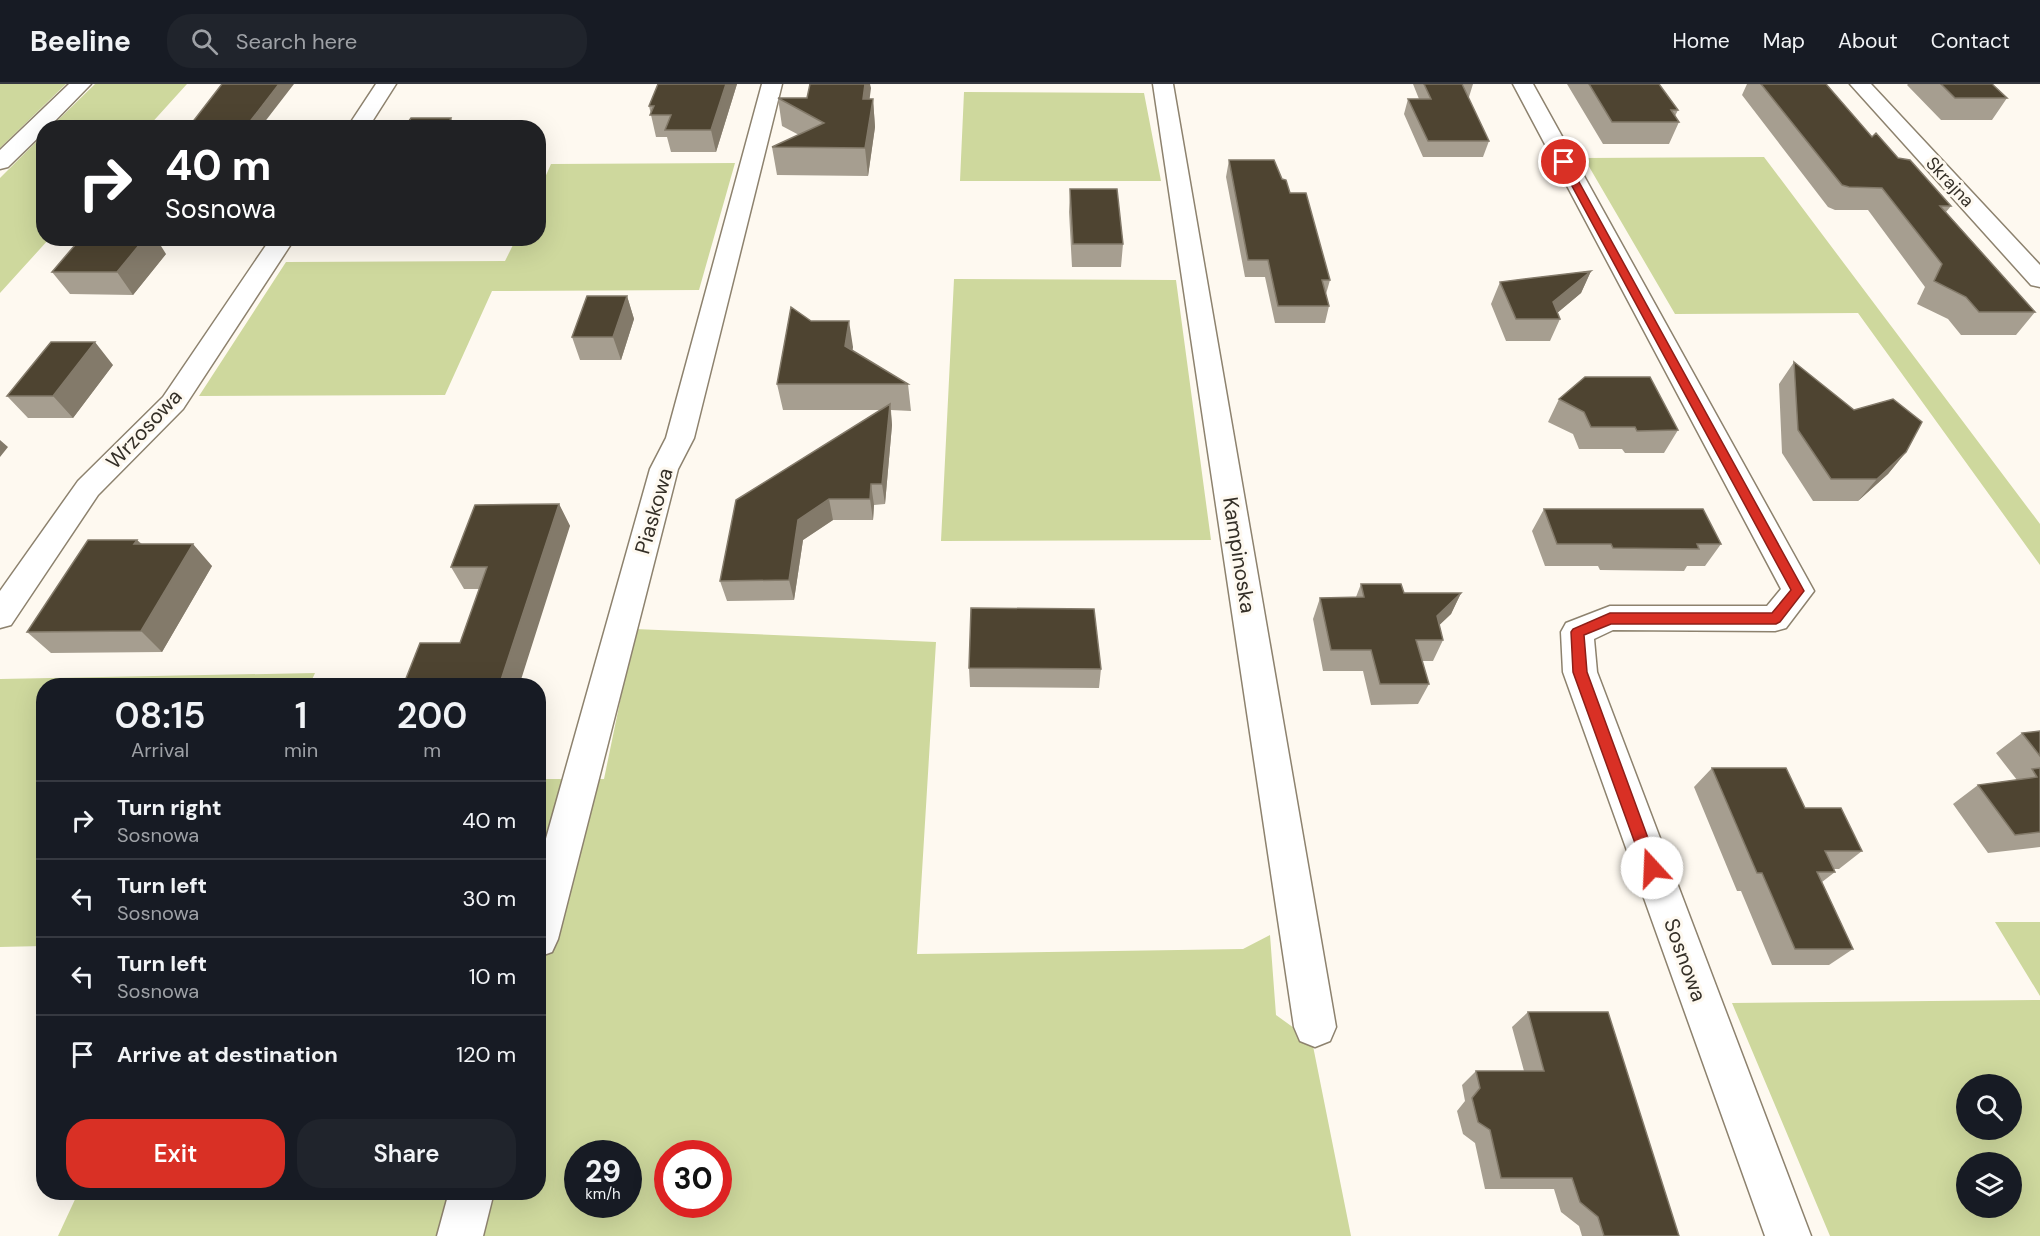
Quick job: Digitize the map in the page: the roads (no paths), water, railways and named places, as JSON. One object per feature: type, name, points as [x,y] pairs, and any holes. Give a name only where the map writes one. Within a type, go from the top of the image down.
[{"type":"street","points":[[44,120],[81,84]]},
{"type":"street","points":[[362,120],[386,84]]},
{"type":"street","name":"Piaskowa","points":[[546,909],[664,469],[680,438],[772,84]]},
{"type":"street","name":"Kampinoska","points":[[1163,84],[1315,1027]]},
{"type":"street","name":"Sosnowa","points":[[1523,84],[1798,591],[1776,619],[1610,618],[1578,632],[1580,672],[1788,1236]]},
{"type":"street","name":"Skrajna","points":[[1860,84],[2040,280]]},
{"type":"street","points":[[0,162],[36,127]]},
{"type":"street","name":"Wrzosowa","points":[[0,616],[88,488],[173,402],[278,246]]},
{"type":"street","points":[[460,1236],[469,1200]]}]
